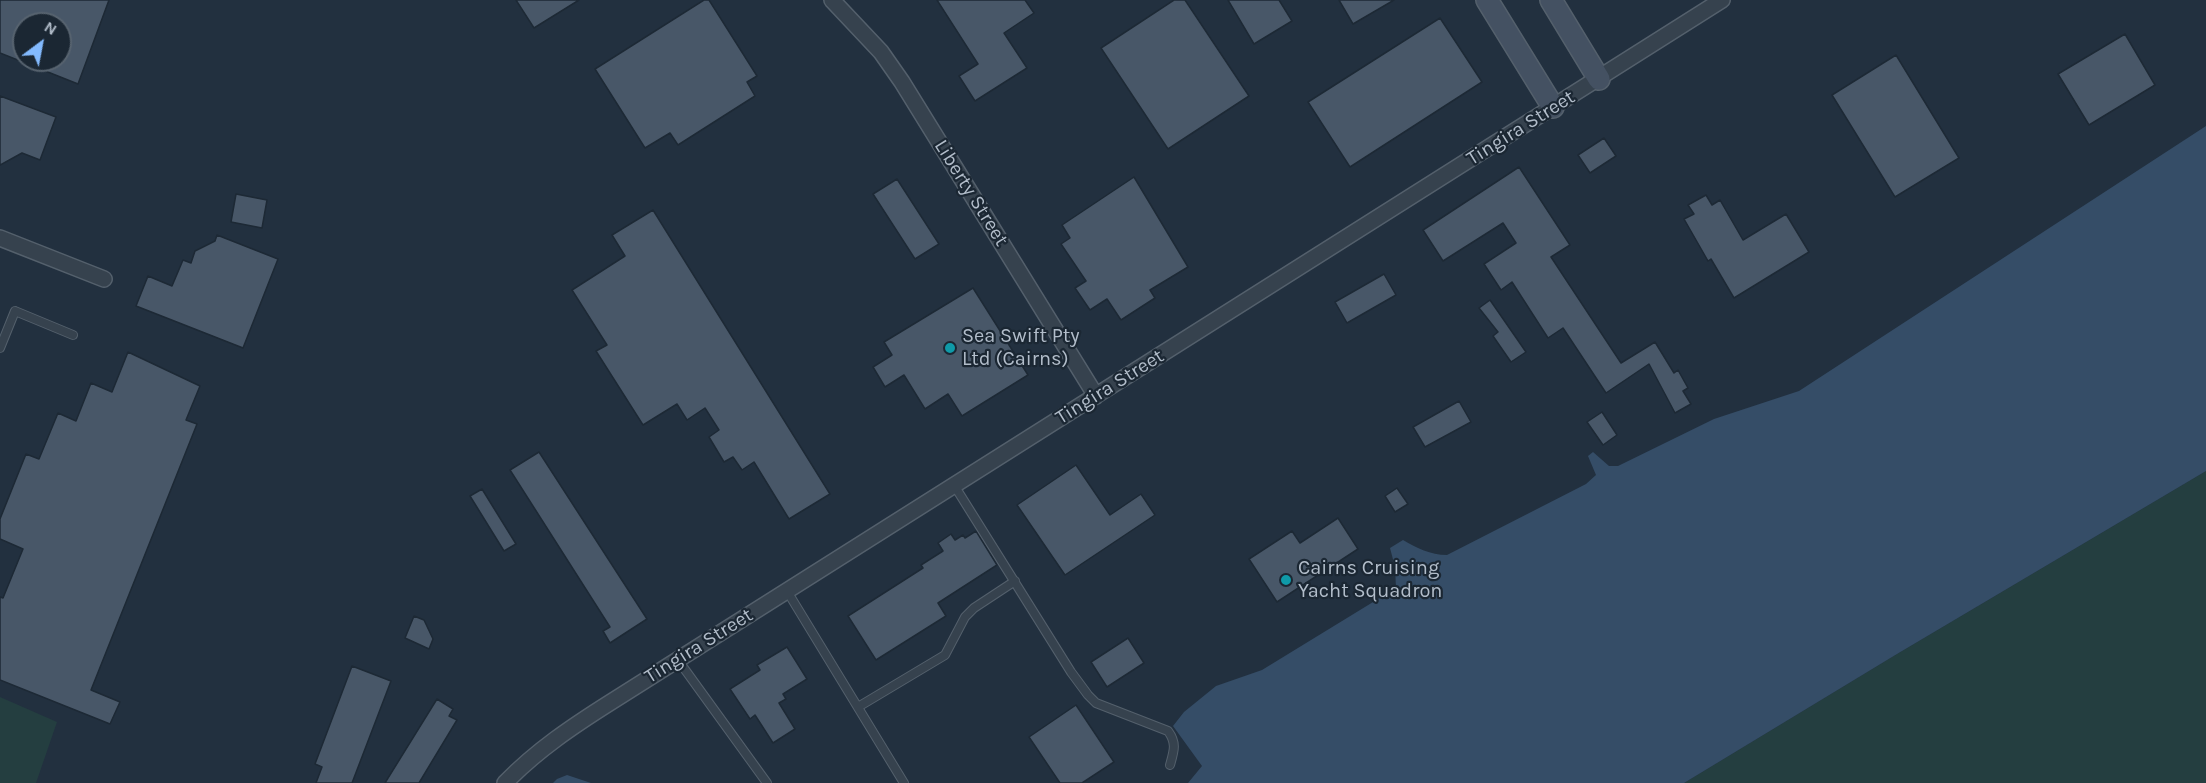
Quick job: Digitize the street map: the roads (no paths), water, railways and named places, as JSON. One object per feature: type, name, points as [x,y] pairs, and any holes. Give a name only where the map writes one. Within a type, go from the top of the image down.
[{"type":"street","name":"Liberty Street","points":[[832,0],[880,52],[903,82],[1096,396]]},
{"type":"street","points":[[1487,0],[1553,107]]},
{"type":"street","points":[[1551,0],[1599,79]]},
{"type":"street","name":"Tingira Street","points":[[505,783],[557,736],[1722,0]]},
{"type":"street","points":[[0,238],[104,279]]},
{"type":"lane","points":[[0,348],[15,311],[73,335]]},
{"type":"lane","points":[[954,485],[1071,672],[1088,695],[1104,707],[1168,730],[1174,738],[1175,746],[1170,765]]},
{"type":"lane","points":[[858,707],[945,655],[965,617],[974,608],[1015,581]]},
{"type":"lane","points":[[787,591],[904,783]]},
{"type":"lane","points":[[678,660],[767,783]]},
{"type":"water","points":[[2206,126],[2206,471],[1684,783],[1188,783],[1202,766],[1173,726],[1184,712],[1216,686],[1262,670],[1396,588],[1395,567],[1390,548],[1403,540],[1429,552],[1447,555],[1586,484],[1596,475],[1588,456],[1593,452],[1609,466],[1618,466],[1714,419],[1799,391]]},
{"type":"water","points":[[567,775],[591,783],[553,783]]},
{"type":"place","name":"Sea Swift Pty Ltd (Cairns)","points":[[950,348]]},
{"type":"place","name":"Cairns Cruising Yacht Squadron","points":[[1286,580]]}]
